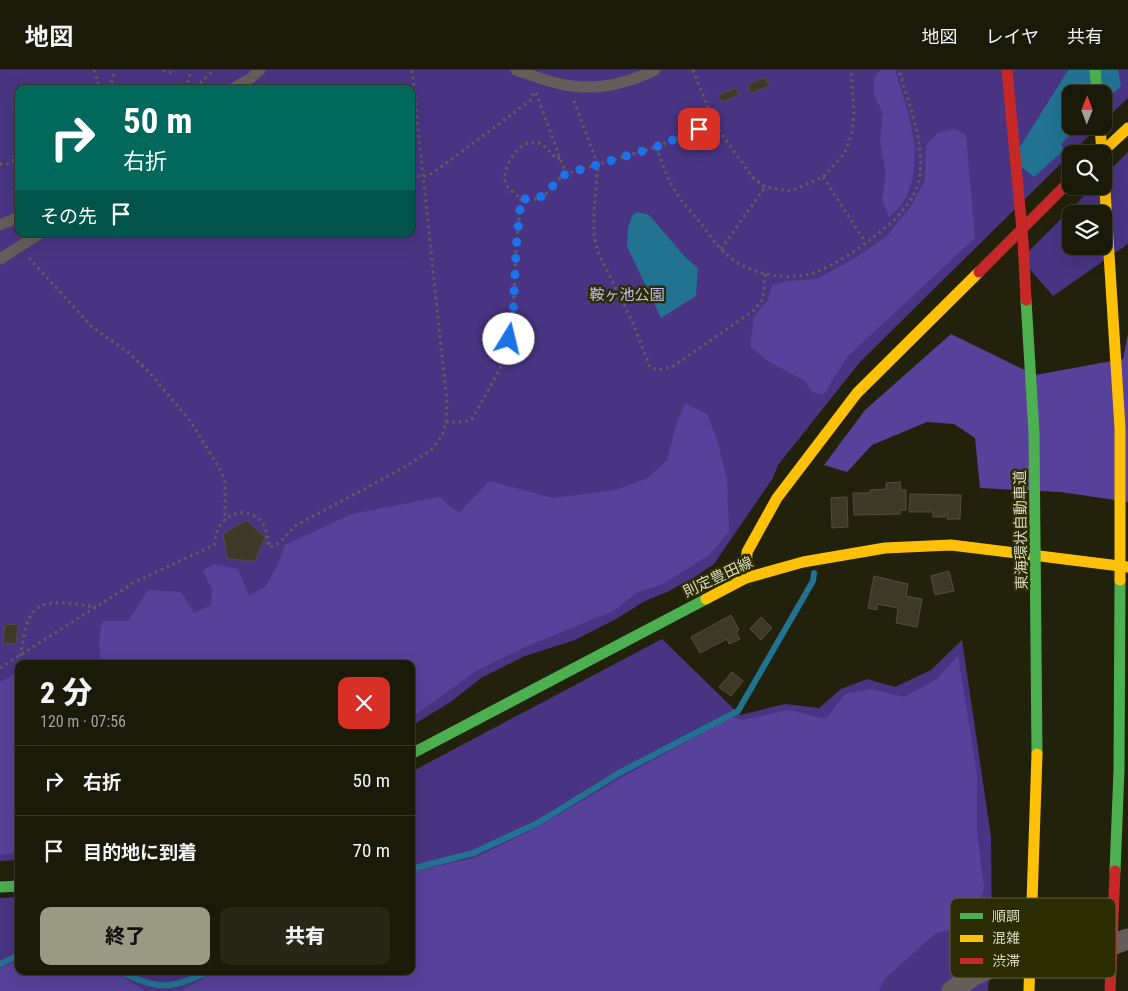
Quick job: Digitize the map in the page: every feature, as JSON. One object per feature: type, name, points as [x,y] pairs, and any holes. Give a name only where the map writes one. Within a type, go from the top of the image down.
[{"type":"main road","name":"東海環状自動車道","points":[[1007,70],[1023,241],[1034,433],[1038,612],[1037,766],[1032,898]]},
{"type":"main road","points":[[1095,70],[1096,85]]},
{"type":"main road","points":[[1110,145],[1128,128]]},
{"type":"main road","points":[[746,578],[747,552],[776,498],[857,393],[1062,189]]},
{"type":"main road","points":[[1105,195],[1120,428],[1119,770],[1114,898]]},
{"type":"main road","name":"則定豊田線","points":[[415,752],[746,578],[803,562],[885,548],[951,545],[1128,567]]},
{"type":"main road","points":[[0,886],[15,886]]},
{"type":"main road","name":"東海環状自動車道","points":[[1029,978],[1029,991]]},
{"type":"main road","points":[[1110,991],[1111,978]]},
{"type":"street","points":[[1116,943],[1128,939]]},
{"type":"street","points":[[952,991],[970,978]]},
{"type":"lane","points":[[239,85],[260,70]]},
{"type":"lane","points":[[516,70],[572,87],[601,86],[634,80],[655,70]]},
{"type":"lane","points":[[0,225],[15,219]]},
{"type":"lane","points":[[0,259],[34,237]]},
{"type":"path","points":[[94,70],[99,85]]},
{"type":"path","points":[[111,85],[115,70]]},
{"type":"path","points":[[163,70],[173,73],[174,70]]},
{"type":"path","points":[[187,85],[191,70]]},
{"type":"path","points":[[199,85],[214,70]]},
{"type":"path","points":[[412,70],[414,85]]},
{"type":"path","points":[[693,70],[714,123],[753,178],[765,187],[791,191],[823,177],[844,154],[852,133],[854,112],[851,70]]},
{"type":"path","points":[[656,147],[675,191],[721,250],[747,269],[765,274],[801,275],[816,272],[866,243],[892,223],[907,204],[920,176],[919,143],[899,70]]},
{"type":"path","points":[[572,87],[571,94],[598,165],[594,212],[598,252],[633,323],[650,367],[658,370],[672,367],[753,311],[763,299],[765,274]]},
{"type":"path","points":[[415,176],[423,177],[433,173],[531,100],[534,88],[566,174]]},
{"type":"path","points":[[0,668],[136,582],[214,545],[218,530],[225,520],[235,512],[251,515],[263,525],[268,537],[269,547],[275,546],[295,526],[405,467],[431,450],[442,436],[446,422],[447,403],[415,99]]},
{"type":"path","points":[[560,158],[557,159],[541,143],[527,144],[520,148],[507,167],[505,174],[508,187],[521,198],[534,200],[546,195],[560,178],[566,174],[656,147],[714,123]]},
{"type":"path","points":[[0,164],[7,164],[15,159]]},
{"type":"path","points":[[823,177],[866,243]]},
{"type":"path","points":[[721,250],[765,187]]},
{"type":"path","points":[[446,422],[464,422],[472,418],[500,369],[513,317],[516,250],[521,198]]},
{"type":"path","points":[[18,246],[92,327],[130,352],[191,422],[214,457],[223,476],[225,520]]},
{"type":"path","points":[[20,656],[30,616],[44,604],[58,603],[96,607]]},
{"type":"green space","name":"鞍ヶ池公園","points":[[0,70],[1128,70],[1128,98],[1112,113],[1112,85],[1062,85],[1062,135],[1090,135],[1080,145],[1062,145],[1062,163],[860,362],[778,465],[773,478],[714,564],[667,592],[645,601],[616,619],[575,640],[525,656],[481,678],[452,701],[415,725],[415,660],[15,660],[15,860],[0,861]]},
{"type":"green space","points":[[1128,152],[1128,244],[1053,296],[1021,259],[1062,218],[1062,255],[1112,255],[1112,205],[1075,205],[1085,195],[1112,195],[1112,168]]},
{"type":"green space","points":[[662,639],[740,715],[785,704],[819,708],[841,689],[867,679],[895,687],[931,670],[962,640],[991,837],[992,898],[950,898],[950,978],[989,978],[988,991],[0,991],[0,898],[15,897],[15,975],[415,975],[415,770]]},
{"type":"shaded area","points":[[880,70],[895,70],[909,117],[914,149],[912,181],[901,205],[889,217],[882,199],[886,173],[880,142],[883,113],[874,95],[874,79]]},
{"type":"shaded area","points":[[955,129],[966,135],[975,238],[848,356],[823,395],[812,392],[805,381],[768,361],[750,346],[754,317],[768,300],[772,285],[787,281],[817,279],[855,258],[887,236],[909,209],[925,181],[926,145],[938,133]]},
{"type":"shaded area","points":[[951,334],[1035,375],[1123,359],[1128,334],[1128,502],[1061,492],[980,488],[975,438],[954,424],[927,422],[872,445],[847,472],[824,465],[865,410]]},
{"type":"shaded area","points":[[685,403],[707,414],[718,443],[727,480],[729,532],[709,555],[663,584],[638,592],[613,611],[523,648],[476,671],[415,715],[415,660],[101,660],[99,643],[102,621],[128,621],[148,590],[181,592],[194,613],[211,605],[212,589],[203,571],[214,564],[238,569],[249,596],[266,586],[279,562],[285,545],[352,514],[439,497],[459,513],[489,481],[553,498],[615,490],[648,478],[667,460],[677,422]]},
{"type":"shaded area","points":[[958,656],[977,774],[977,832],[984,888],[981,898],[950,898],[950,930],[936,933],[884,979],[879,991],[180,991],[210,975],[415,975],[415,871],[475,858],[540,826],[621,778],[732,717],[743,720],[789,710],[826,719],[845,694],[871,689],[904,697],[937,679]]},
{"type":"shaded area","points":[[15,674],[15,853],[0,855],[0,682]]},
{"type":"shaded area","points":[[15,962],[15,975],[120,975],[146,991],[0,991],[0,968]]},
{"type":"water","points":[[1068,70],[1118,70],[1121,86],[1112,94],[1112,85],[1062,85],[1062,135],[1070,135],[1061,144],[1062,152],[1034,177],[1012,160]]},
{"type":"water","points":[[637,212],[649,215],[686,258],[698,268],[696,296],[661,318],[627,246],[628,228],[632,216]]},
{"type":"building","points":[[765,77],[769,86],[751,93],[748,85]]},
{"type":"building","points":[[736,88],[739,95],[721,102],[719,95]]},
{"type":"building","points":[[900,482],[901,490],[906,490],[906,510],[900,510],[900,514],[854,515],[853,493],[870,493],[870,490],[886,489],[886,483]]},
{"type":"building","points":[[910,494],[961,495],[960,519],[947,519],[947,513],[945,513],[945,517],[933,517],[933,512],[909,512]]},
{"type":"building","points":[[847,497],[848,527],[832,528],[831,498]]},
{"type":"building","points":[[246,520],[265,537],[255,561],[228,559],[223,534]]},
{"type":"building","points":[[949,571],[954,591],[935,595],[931,576]]},
{"type":"building","points":[[874,576],[908,584],[906,596],[922,599],[917,627],[896,623],[898,608],[877,604],[877,610],[868,608]]},
{"type":"building","points":[[731,615],[739,630],[736,632],[740,639],[729,644],[727,639],[700,653],[691,637]]},
{"type":"building","points":[[761,617],[772,628],[761,640],[750,629]]},
{"type":"building","points":[[5,624],[18,625],[16,644],[3,643]]},
{"type":"building","points":[[732,672],[743,681],[731,696],[719,687]]},
{"type":"waterway","points":[[415,868],[473,853],[538,823],[619,773],[738,711],[813,581],[814,573]]},
{"type":"waterway","points":[[0,964],[15,957]]},
{"type":"waterway","points":[[129,975],[155,985],[175,984],[201,975]]},
{"type":"traffic: fast","points":[[1095,70],[1096,85]]},
{"type":"traffic: fast","points":[[1026,300],[1034,433],[1037,754]]},
{"type":"traffic: fast","points":[[1115,871],[1119,770],[1120,580]]},
{"type":"traffic: fast","points":[[415,752],[706,599]]},
{"type":"traffic: fast","points":[[0,887],[15,886]]},
{"type":"traffic: slow","points":[[1110,145],[1128,128]]},
{"type":"traffic: slow","points":[[1101,135],[1101,145]]},
{"type":"traffic: slow","points":[[1105,195],[1120,428],[1120,580]]},
{"type":"traffic: slow","points":[[746,578],[747,552],[777,498],[857,393],[979,272]]},
{"type":"traffic: slow","points":[[706,599],[746,578],[803,562],[885,548],[951,545],[1128,567]]},
{"type":"traffic: slow","points":[[1032,898],[1037,754]]},
{"type":"traffic: slow","points":[[1029,978],[1029,990]]},
{"type":"traffic: jam","points":[[1007,70],[1023,241],[1026,300]]},
{"type":"traffic: jam","points":[[979,272],[1062,189]]},
{"type":"traffic: jam","points":[[1114,898],[1115,871]]},
{"type":"traffic: jam","points":[[1110,991],[1111,978]]},
{"type":"route","points":[[509,339],[513,317],[516,250],[521,198],[534,200],[546,195],[560,178],[566,174],[656,147],[699,129]]}]
